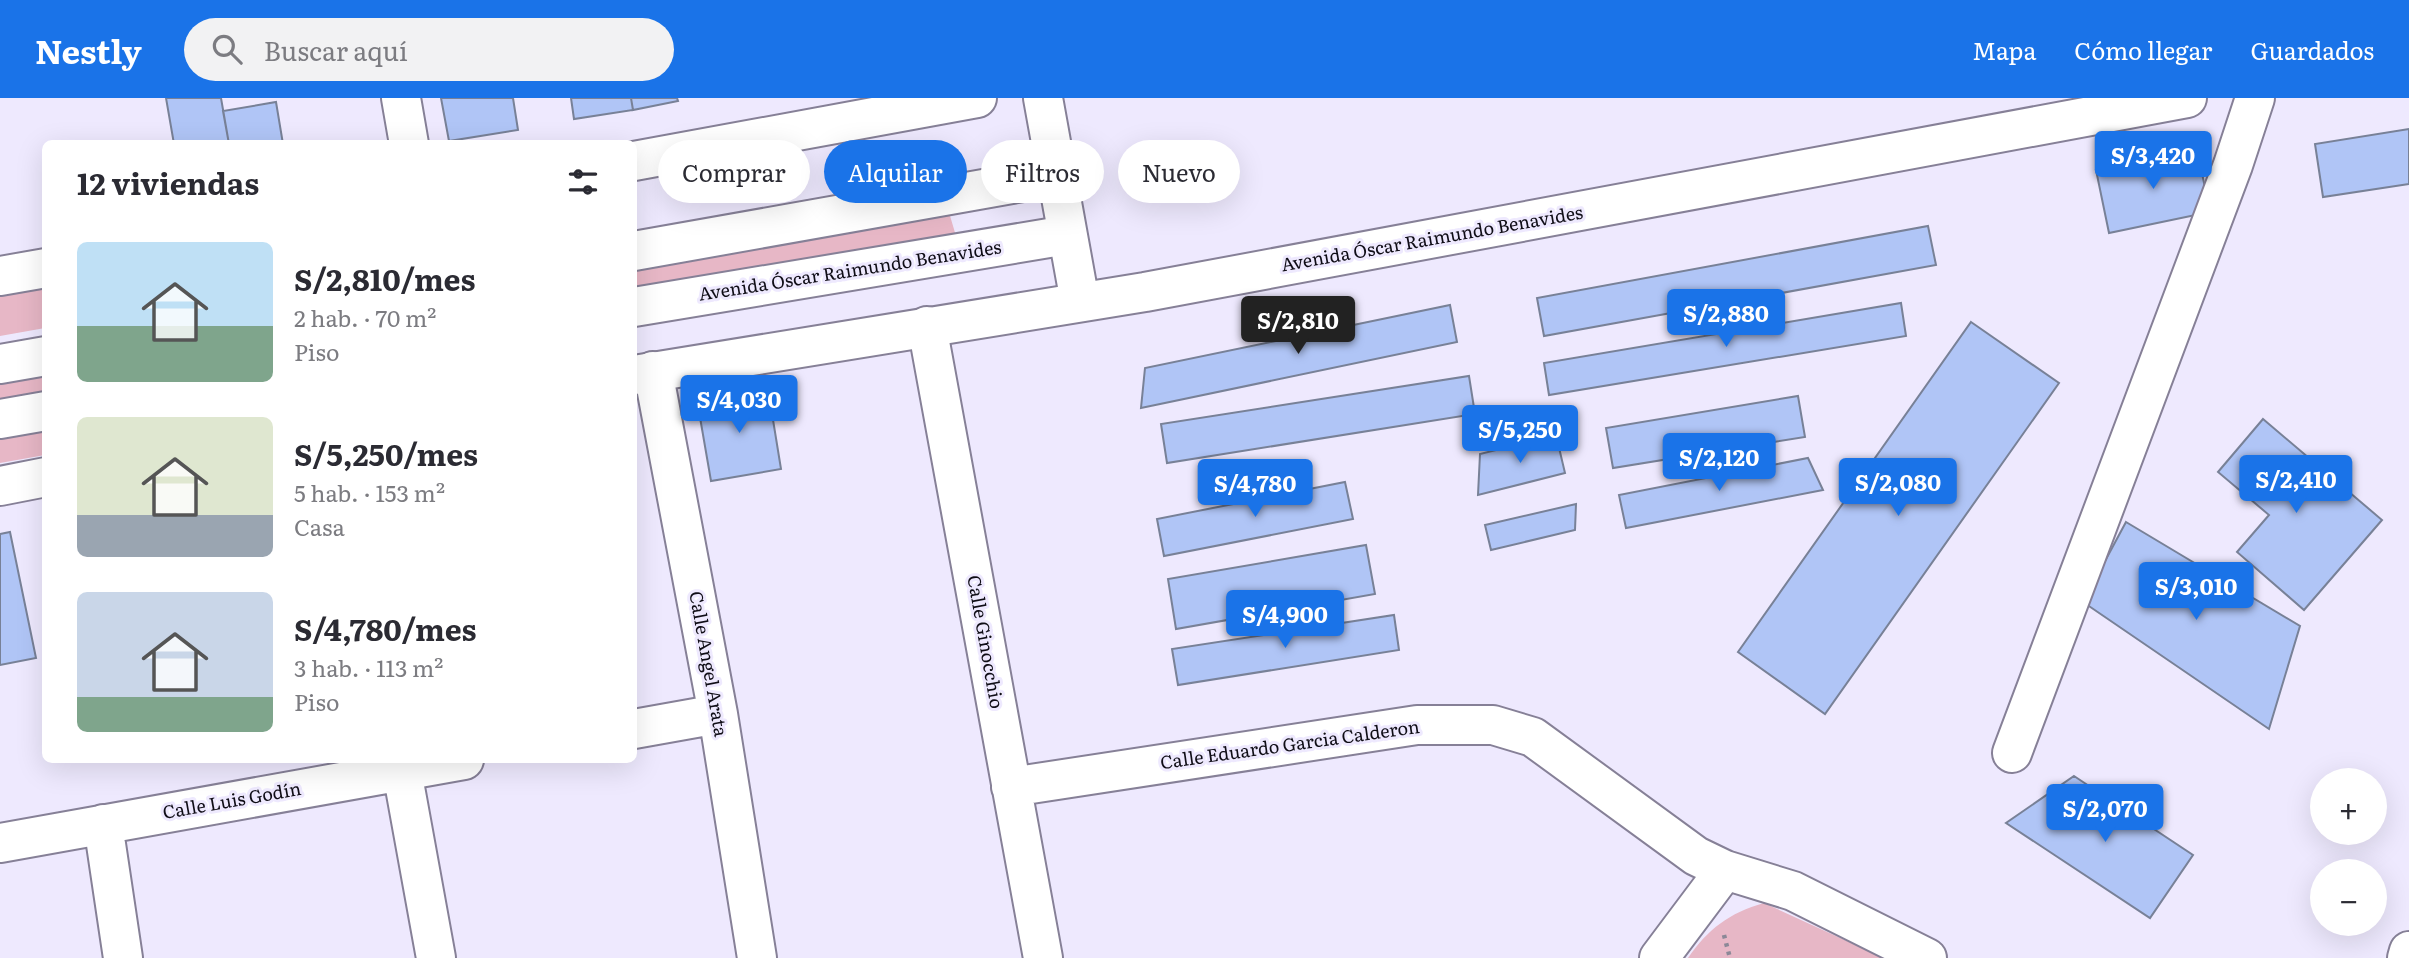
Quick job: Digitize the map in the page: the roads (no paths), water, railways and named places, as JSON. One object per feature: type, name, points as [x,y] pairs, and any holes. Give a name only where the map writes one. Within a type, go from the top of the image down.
[{"type":"street","points":[[401,98],[408,140]]},
{"type":"street","points":[[637,160],[976,98]]},
{"type":"street","points":[[1043,98],[1051,140]]},
{"type":"street","name":"Avenida Óscar Raimundo Benavides","points":[[643,373],[1080,302],[1433,240],[2187,98]]},
{"type":"street","points":[[2012,753],[2233,165],[2255,98]]},
{"type":"street","points":[[637,250],[981,189]]},
{"type":"street","points":[[1062,203],[1080,302]]},
{"type":"street","name":"Avenida Óscar Raimundo Benavides","points":[[637,307],[1067,235]]},
{"type":"street","points":[[0,276],[42,269]]},
{"type":"street","name":"Calle Ginocchio","points":[[927,326],[1043,958]]},
{"type":"street","points":[[0,364],[42,357]]},
{"type":"street","name":"Calle Angel Arata","points":[[643,373],[718,714],[757,958]]},
{"type":"street","points":[[0,419],[42,412]]},
{"type":"street","points":[[0,486],[42,478]]},
{"type":"street","points":[[637,728],[718,714]]},
{"type":"street","name":"Calle Eduardo Garcia Calderon","points":[[1012,787],[1417,725],[1493,725],[1533,737],[1696,856],[1725,870],[1793,891],[1927,958]]},
{"type":"street","name":"Calle Luis Godín","points":[[0,843],[447,763]]},
{"type":"street","points":[[402,771],[436,958]]},
{"type":"street","points":[[103,824],[123,958]]},
{"type":"street","points":[[1659,958],[1725,870]]},
{"type":"street","points":[[2407,958],[2409,951]]}]
